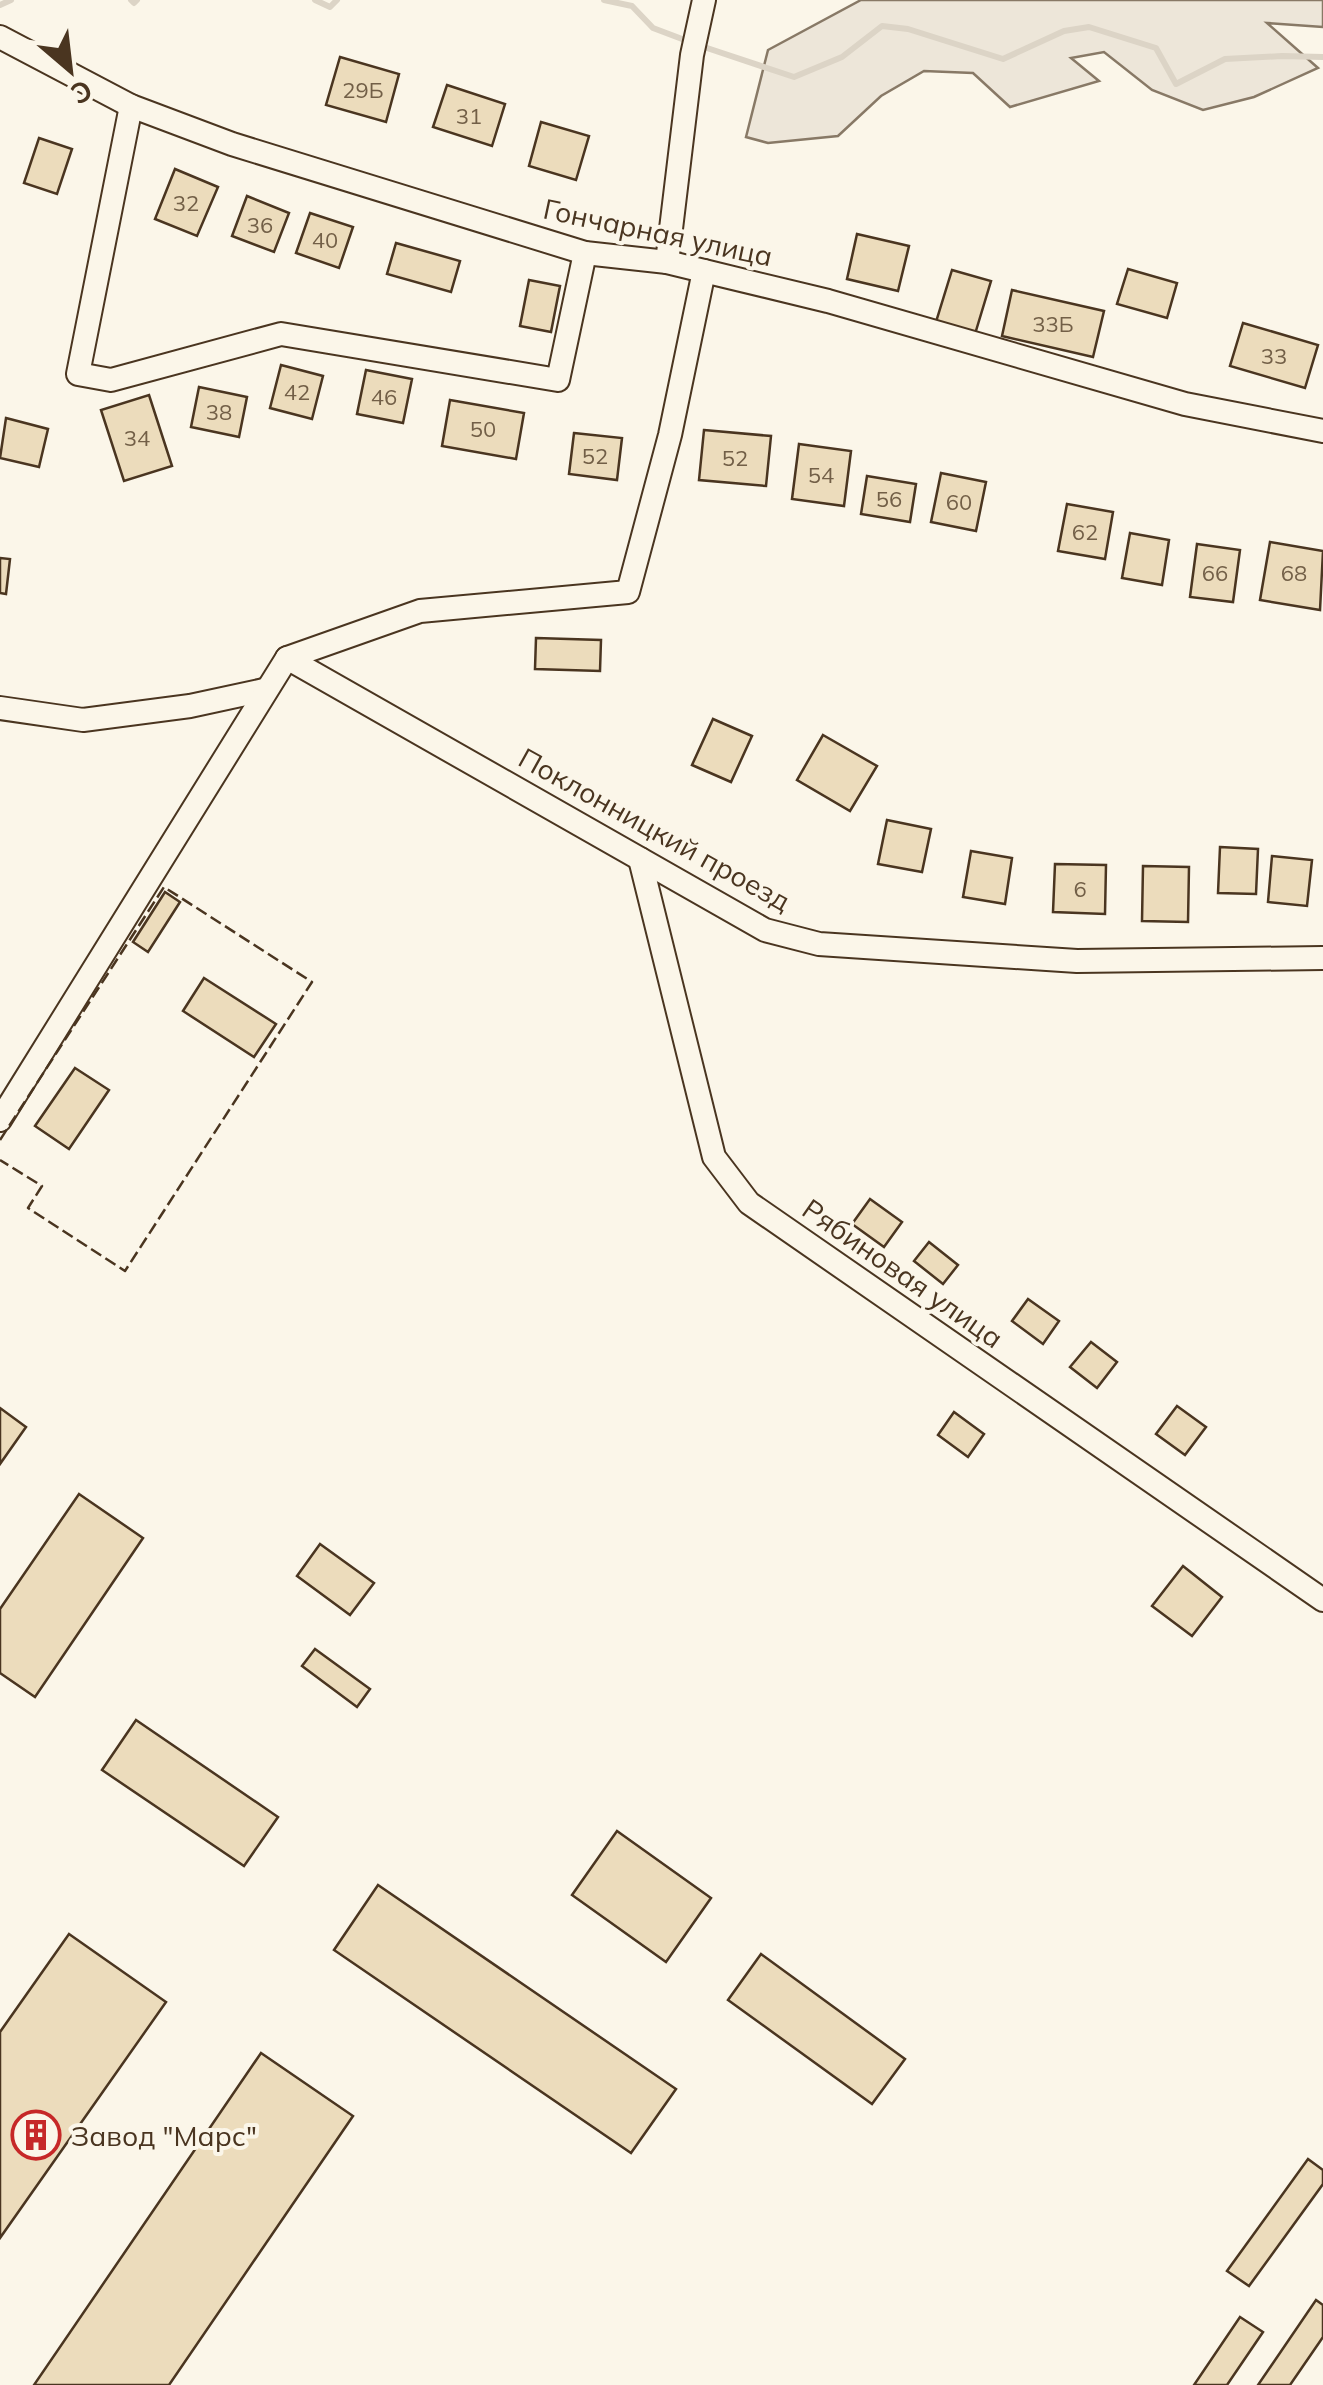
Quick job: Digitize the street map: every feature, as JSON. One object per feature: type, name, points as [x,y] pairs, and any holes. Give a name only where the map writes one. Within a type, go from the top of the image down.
[{"type":"street","points":[[667,262],[694,45],[704,0]]},
{"type":"street","name":"Гончарная улица","points":[[0,37],[131,106],[232,144],[585,253],[667,262],[828,301],[1184,404],[1323,431]]},
{"type":"street","points":[[131,106],[78,374],[111,380],[282,334],[558,380],[585,253]]},
{"type":"street","points":[[0,1120],[287,658],[420,611],[628,592],[670,436],[704,271]]},
{"type":"street","name":"Поклонницкий проезд","points":[[287,658],[765,930],[819,944],[1077,961],[1323,958]]},
{"type":"street","points":[[0,708],[84,720],[190,706],[264,690]]},
{"type":"street","name":"Рябиновая улица","points":[[640,859],[714,1157],[749,1202],[1323,1600]]},
{"type":"shaded area","points":[[861,0],[1323,0],[1323,27],[1267,23],[1318,68],[1254,97],[1203,110],[1152,90],[1104,52],[1071,58],[1099,81],[1010,107],[973,73],[924,71],[881,96],[838,136],[768,143],[746,137],[768,50]]},
{"type":"building","points":[[340,57],[399,74],[386,122],[326,105]]},
{"type":"building","points":[[447,85],[505,104],[492,146],[433,127]]},
{"type":"building","points":[[541,122],[589,136],[576,180],[529,166]]},
{"type":"building","points":[[39,138],[72,149],[57,194],[24,183]]},
{"type":"building","points":[[175,169],[218,187],[197,236],[155,219]]},
{"type":"building","points":[[247,196],[289,213],[274,252],[232,236]]},
{"type":"building","points":[[310,213],[353,227],[339,268],[296,253]]},
{"type":"building","points":[[857,234],[909,246],[898,291],[847,279]]},
{"type":"building","points":[[396,243],[460,261],[451,292],[387,274]]},
{"type":"building","points":[[1128,269],[1177,283],[1167,318],[1117,304]]},
{"type":"building","points":[[952,270],[991,281],[975,334],[936,322]]},
{"type":"building","points":[[529,280],[560,286],[551,332],[520,326]]},
{"type":"building","points":[[1012,290],[1104,311],[1093,357],[1002,336]]},
{"type":"building","points":[[1243,323],[1318,345],[1305,388],[1230,366]]},
{"type":"building","points":[[281,365],[323,376],[312,419],[270,408]]},
{"type":"building","points":[[366,370],[412,379],[403,423],[357,414]]},
{"type":"building","points":[[199,387],[247,397],[239,437],[191,427]]},
{"type":"building","points":[[149,395],[172,466],[124,481],[101,410]]},
{"type":"building","points":[[450,400],[524,413],[516,459],[442,446]]},
{"type":"building","points":[[6,418],[48,429],[39,467],[0,458]]},
{"type":"building","points":[[704,430],[771,436],[766,486],[699,480]]},
{"type":"building","points":[[574,433],[622,438],[617,480],[569,474]]},
{"type":"building","points":[[799,444],[851,451],[844,506],[792,499]]},
{"type":"building","points":[[941,473],[986,482],[976,531],[931,522]]},
{"type":"building","points":[[867,476],[916,484],[910,522],[861,514]]},
{"type":"building","points":[[1067,504],[1113,512],[1105,559],[1058,551]]},
{"type":"building","points":[[1130,533],[1169,540],[1162,585],[1122,578]]},
{"type":"building","points":[[1270,542],[1323,551],[1320,610],[1260,600]]},
{"type":"building","points":[[1197,544],[1240,550],[1233,602],[1190,597]]},
{"type":"building","points":[[0,558],[10,559],[6,594],[0,593]]},
{"type":"building","points":[[536,638],[601,640],[600,671],[535,669]]},
{"type":"building","points":[[713,719],[752,736],[731,782],[692,765]]},
{"type":"building","points":[[823,735],[877,766],[850,811],[797,780]]},
{"type":"building","points":[[887,820],[931,829],[922,872],[878,864]]},
{"type":"building","points":[[1220,847],[1258,849],[1256,894],[1218,893]]},
{"type":"building","points":[[971,851],[1012,858],[1005,904],[963,897]]},
{"type":"building","points":[[1272,856],[1312,860],[1307,906],[1268,902]]},
{"type":"building","points":[[1055,864],[1106,865],[1105,914],[1053,912]]},
{"type":"building","points":[[1143,866],[1189,867],[1188,922],[1142,921]]},
{"type":"building","points":[[165,892],[180,902],[148,952],[133,942]]},
{"type":"building","points":[[204,978],[276,1024],[254,1057],[183,1011]]},
{"type":"building","points":[[75,1068],[109,1090],[69,1149],[35,1126]]},
{"type":"building","points":[[870,1199],[902,1222],[884,1247],[852,1224]]},
{"type":"building","points":[[929,1242],[958,1265],[943,1284],[914,1261]]},
{"type":"building","points":[[1028,1299],[1059,1321],[1043,1344],[1012,1321]]},
{"type":"building","points":[[1091,1342],[1117,1362],[1097,1388],[1070,1367]]},
{"type":"building","points":[[1177,1406],[1206,1427],[1185,1455],[1156,1434]]},
{"type":"building","points":[[0,1408],[26,1427],[0,1464]]},
{"type":"building","points":[[954,1412],[984,1434],[968,1457],[938,1435]]},
{"type":"building","points":[[79,1494],[143,1538],[35,1697],[0,1673],[0,1609]]},
{"type":"building","points":[[320,1544],[374,1583],[350,1615],[297,1576]]},
{"type":"building","points":[[1183,1566],[1222,1597],[1192,1636],[1152,1606]]},
{"type":"building","points":[[315,1649],[370,1689],[357,1707],[302,1666]]},
{"type":"building","points":[[136,1720],[278,1817],[244,1866],[102,1770]]},
{"type":"building","points":[[617,1831],[711,1898],[666,1962],[572,1895]]},
{"type":"building","points":[[378,1885],[676,2089],[631,2153],[334,1950]]},
{"type":"building","name":"Завод \"Марс\"","points":[[69,1934],[166,2002],[0,2238],[0,2032]]},
{"type":"building","points":[[761,1954],[905,2059],[872,2104],[728,2000]]},
{"type":"building","points":[[261,2053],[353,2116],[169,2385],[34,2385]]},
{"type":"building","points":[[1308,2159],[1323,2170],[1323,2184],[1249,2286],[1227,2271]]},
{"type":"building","points":[[1316,2300],[1323,2305],[1323,2337],[1290,2385],[1258,2385]]},
{"type":"building","points":[[1240,2317],[1263,2332],[1227,2385],[1194,2385]]},
{"type":"waterway","points":[[0,5],[11,0]]},
{"type":"waterway","points":[[131,0],[137,0]]},
{"type":"waterway","points":[[315,0],[330,7],[337,0]]},
{"type":"waterway","points":[[604,0],[632,6],[653,28],[690,42]]},
{"type":"waterway","points":[[701,46],[794,77],[842,57],[882,26],[908,29],[1003,59],[1064,31],[1089,27],[1156,48],[1176,84],[1225,59],[1323,57]]},
{"type":"fence","points":[[0,1140],[164,887],[312,982],[125,1271],[28,1208],[42,1186],[0,1160]]},
{"type":"place","name":"Завод \"Марс\"","points":[[36,2135]]}]
